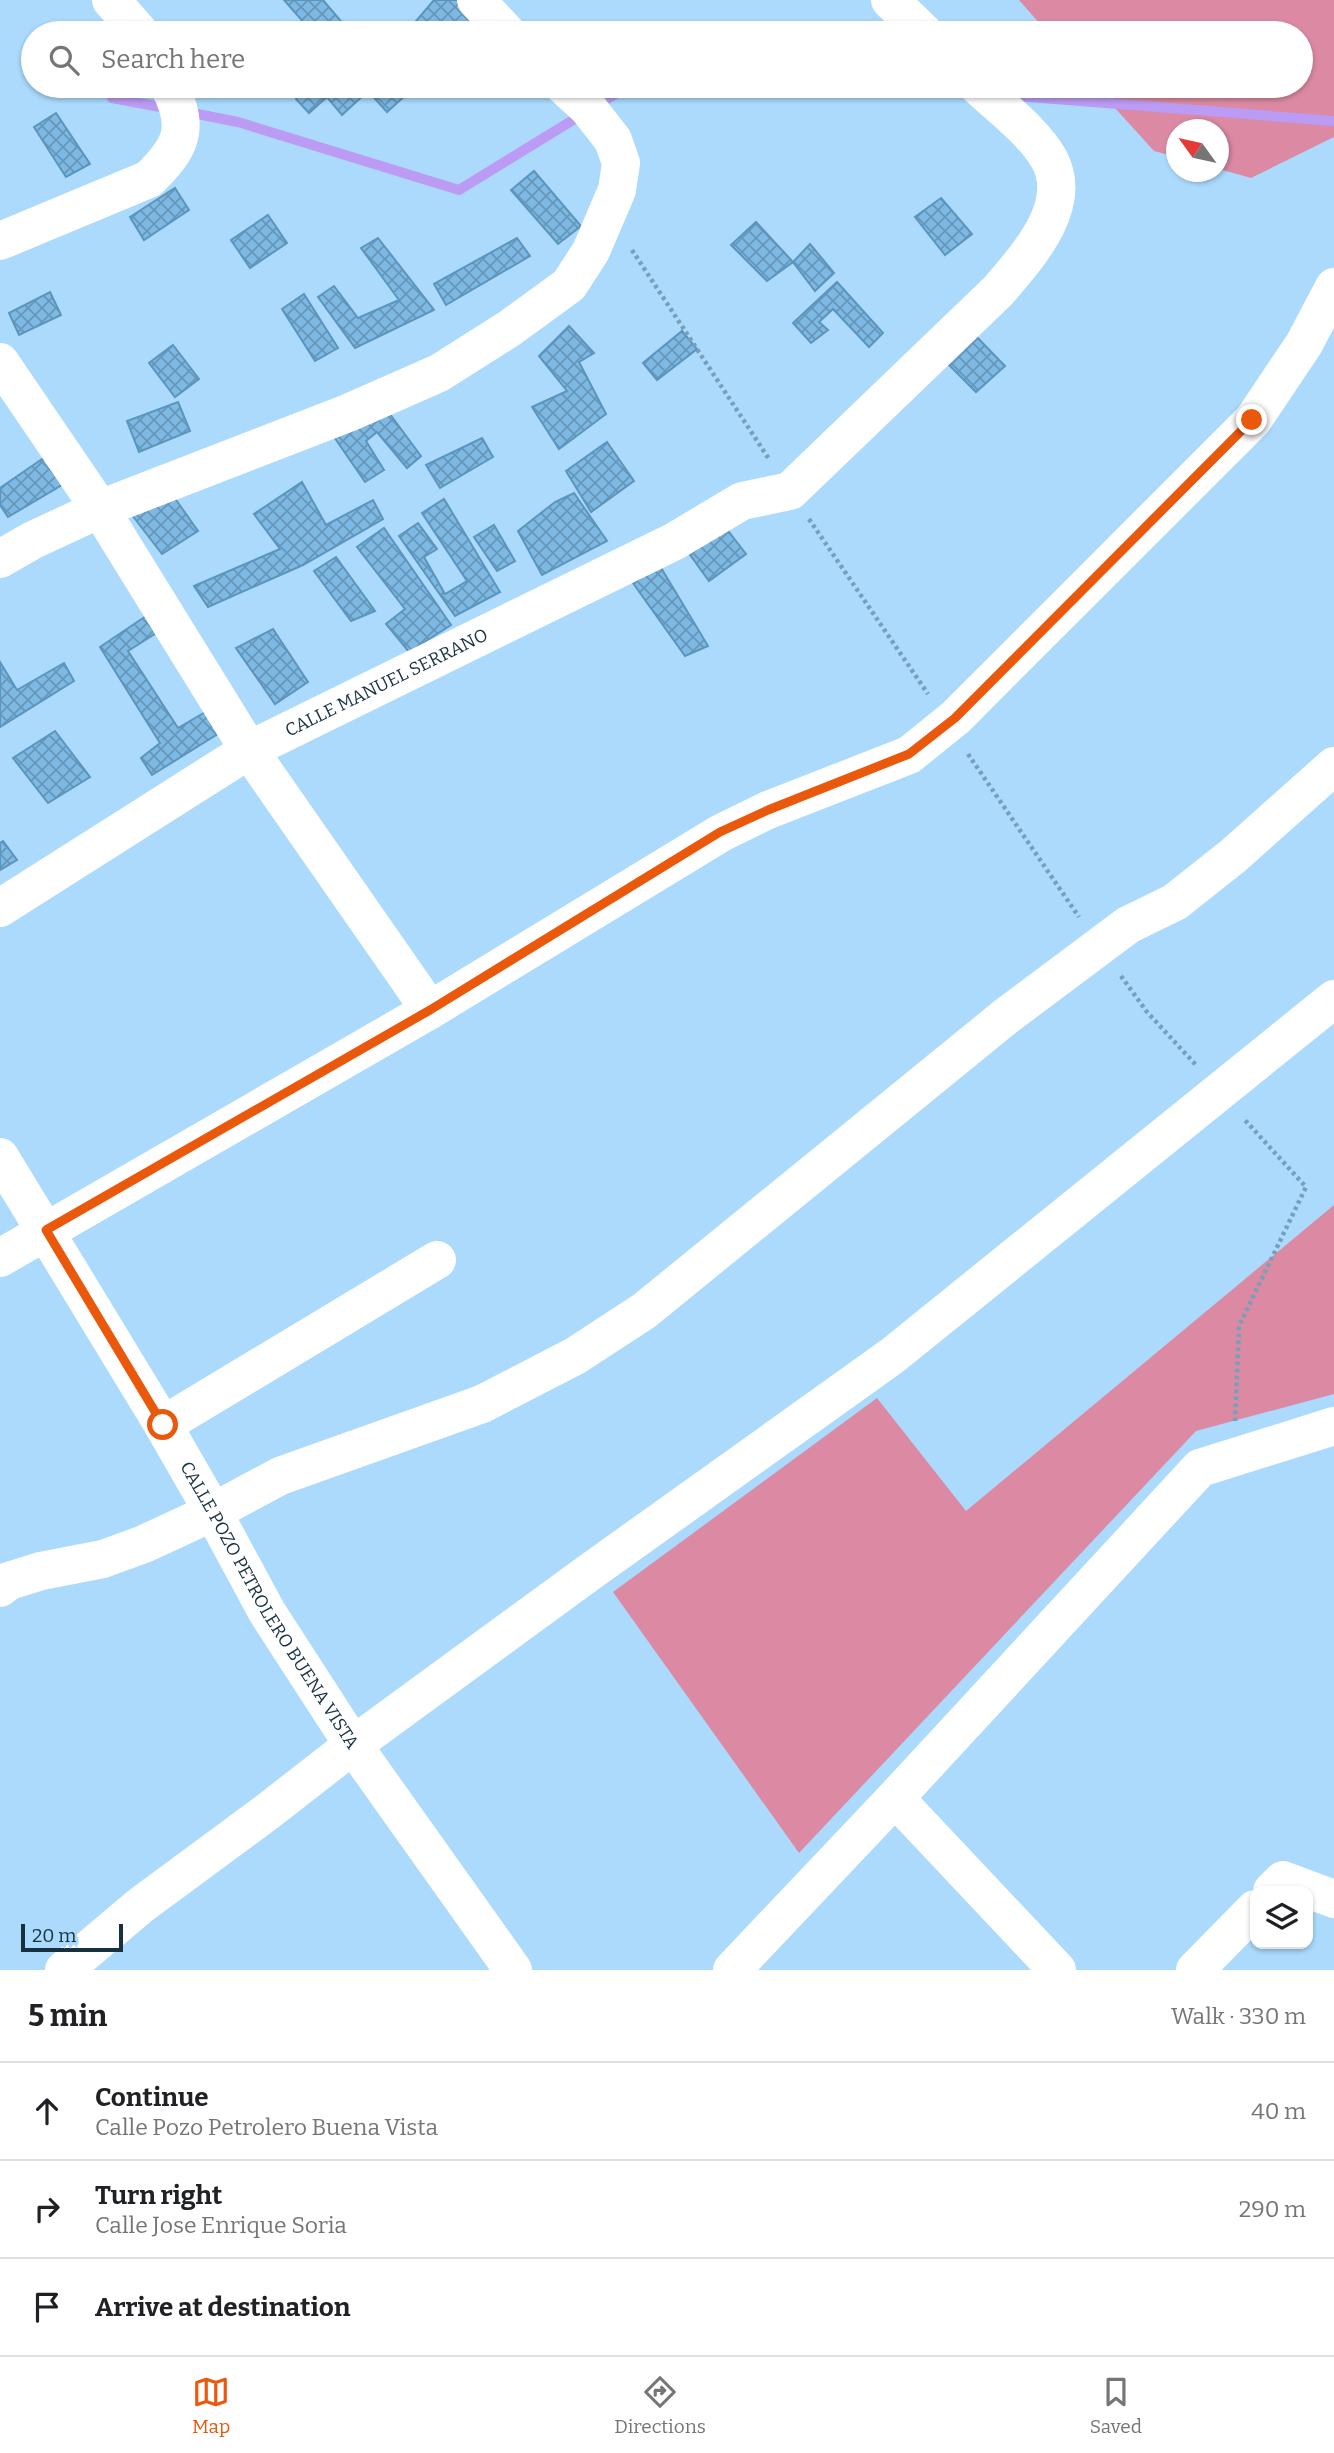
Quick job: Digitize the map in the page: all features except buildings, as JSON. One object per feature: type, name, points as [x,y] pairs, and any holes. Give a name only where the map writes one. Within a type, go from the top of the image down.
[{"type":"street","points":[[111,0],[129,21]]},
{"type":"street","points":[[476,0],[496,21]]},
{"type":"street","points":[[890,0],[912,21]]},
{"type":"street","points":[[0,241],[149,179],[167,162],[181,138],[181,117],[174,98]]},
{"type":"street","points":[[0,559],[33,540],[100,509],[348,413],[439,373],[510,328],[569,285],[591,251],[617,190],[621,163],[613,140],[577,98]]},
{"type":"street","name":"CALLE MANUEL SERRANO","points":[[0,908],[249,750],[650,554],[742,501],[790,491],[998,291],[1025,258],[1052,216],[1057,191],[1050,160],[1029,134],[991,98]]},
{"type":"street","points":[[0,1258],[430,1010],[720,832],[909,754],[948,724],[1252,420],[1304,344],[1334,287]]},
{"type":"street","points":[[0,362],[100,509],[249,750],[430,1010]]},
{"type":"street","points":[[0,1588],[9,1581],[41,1571],[103,1559],[144,1544],[214,1512],[280,1476],[482,1404],[575,1356],[644,1311],[1005,1017],[1128,925],[1174,902],[1233,856],[1334,766]]},
{"type":"street","points":[[64,1970],[141,1905],[353,1745],[892,1356],[1334,999]]},
{"type":"street","name":"CALLE POZO PETROLERO BUENA VISTA","points":[[0,1157],[163,1425],[214,1512],[267,1612],[353,1745],[513,1970]]},
{"type":"street","points":[[163,1425],[437,1261]]},
{"type":"street","points":[[732,1970],[1200,1468],[1334,1426]]},
{"type":"street","points":[[895,1798],[1057,1970]]},
{"type":"street","points":[[1277,1886],[1283,1880],[1299,1886]]},
{"type":"street","points":[[1313,1891],[1334,1899]]},
{"type":"street","points":[[1195,1970],[1250,1914]]},
{"type":"path","points":[[948,724],[1035,856],[1147,1012],[1306,1187],[1239,1326],[1233,1458]]},
{"type":"shaded area","points":[[1019,0],[1334,0],[1334,137],[1251,178],[1229,172],[1229,119],[1166,119],[1166,154],[1154,151],[1106,98],[1313,98],[1313,21],[1037,21]]},
{"type":"shaded area","points":[[1334,1205],[1334,1394],[1196,1431],[799,1853],[613,1592],[877,1398],[966,1511]]},
{"type":"waterway","points":[[112,98],[171,109]]},
{"type":"waterway","points":[[187,112],[238,122],[459,190],[609,98]]},
{"type":"waterway","points":[[1043,98],[1334,121]]},
{"type":"route","points":[[163,1425],[46,1230],[430,1010],[720,832],[909,754],[955,718],[1252,420]]}]
